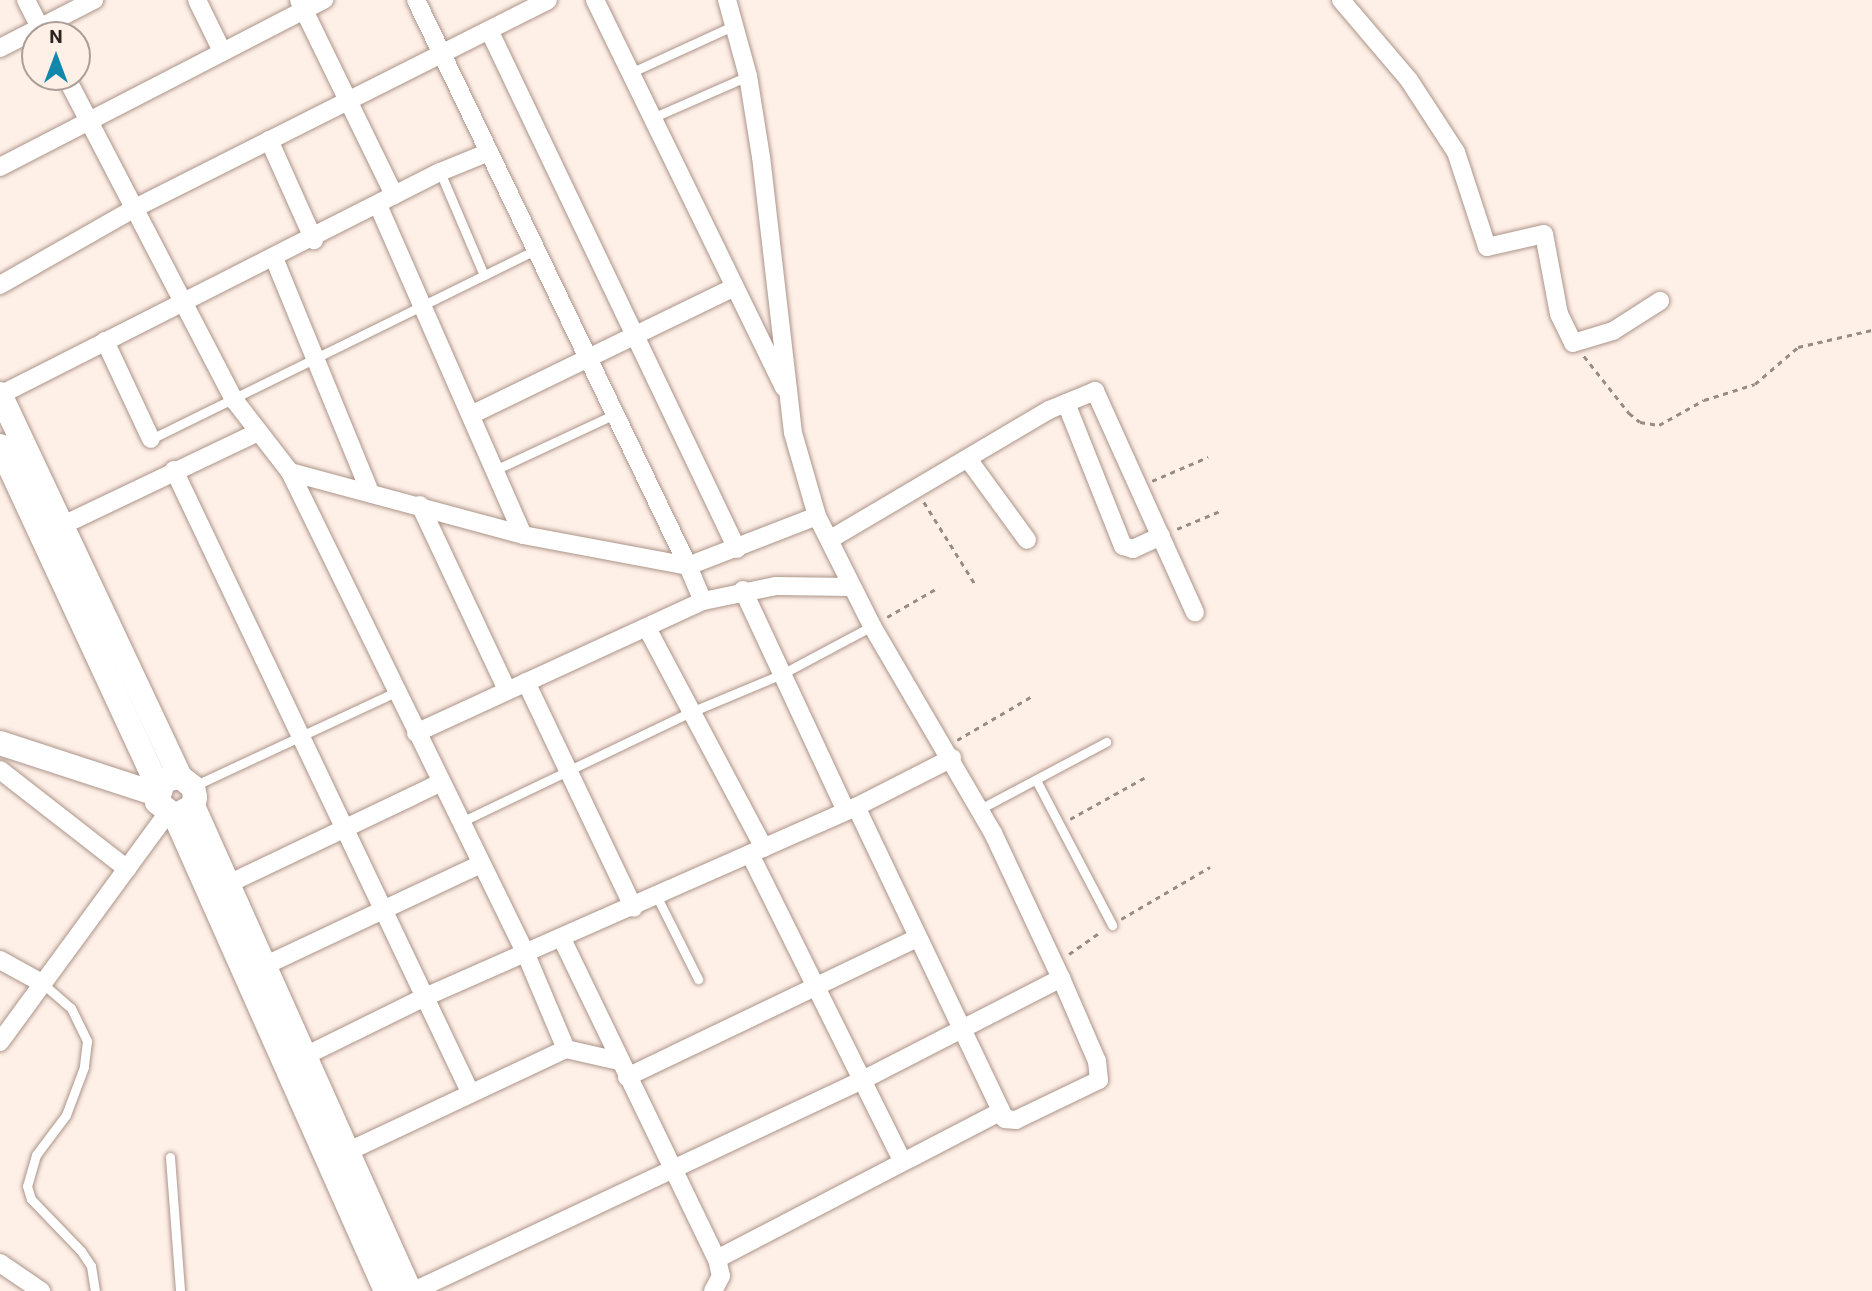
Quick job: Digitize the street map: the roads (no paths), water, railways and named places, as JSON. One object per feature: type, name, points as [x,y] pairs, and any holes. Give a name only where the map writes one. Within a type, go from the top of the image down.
[{"type":"street","points":[[26,0],[37,21]]},
{"type":"street","points":[[59,21],[94,0]]},
{"type":"street","points":[[198,0],[222,51]]},
{"type":"street","points":[[0,167],[88,118],[222,51],[301,5],[324,0]]},
{"type":"street","points":[[416,0],[618,413],[703,601]]},
{"type":"street","points":[[0,285],[135,208],[548,0]]},
{"type":"street","points":[[595,0],[788,395]]},
{"type":"street","points":[[727,0],[748,76],[782,319],[788,395],[799,454],[817,516],[872,626],[949,752],[980,809],[1058,971],[1097,1060],[1099,1080],[1016,1120],[1009,1121],[999,1112],[917,938],[782,674],[743,590]]},
{"type":"street","points":[[1341,0],[1409,80],[1455,152],[1487,247],[1544,234],[1559,314],[1573,343],[1613,331],[1660,300]]},
{"type":"street","points":[[301,5],[348,101],[422,304],[523,535]]},
{"type":"street","points":[[489,30],[638,336],[737,549]]},
{"type":"street","points":[[0,48],[21,40]]},
{"type":"street","points":[[74,91],[235,401],[290,472],[525,952],[566,1049]]},
{"type":"street","points":[[269,140],[314,240]]},
{"type":"street","points":[[386,1291],[61,526],[0,394],[314,240],[440,172],[489,152]]},
{"type":"street","points":[[274,258],[370,492]]},
{"type":"street","points":[[471,415],[592,359],[734,287]]},
{"type":"street","points":[[105,341],[150,439]]},
{"type":"street","points":[[830,540],[1089,392],[1100,395],[1195,612]]},
{"type":"street","points":[[1066,403],[1123,546],[1133,549],[1161,536]]},
{"type":"street","points":[[61,526],[258,432]]},
{"type":"street","points":[[0,446],[174,797],[226,885],[412,1291],[862,1081],[961,1028],[1058,971]]},
{"type":"street","points":[[968,459],[1027,540]]},
{"type":"street","points":[[174,470],[387,911],[470,1092]]},
{"type":"street","points":[[290,472],[523,535],[688,566],[817,516]]},
{"type":"street","points":[[420,505],[507,690]]},
{"type":"street","points":[[416,733],[703,601],[743,590],[851,587]]},
{"type":"street","points":[[647,628],[691,712],[757,851],[814,985],[902,1160]]},
{"type":"street","points":[[526,682],[634,908]]},
{"type":"street","points":[[0,743],[174,797]]},
{"type":"street","points":[[305,1056],[425,997],[525,952],[634,908],[851,809],[949,752]]},
{"type":"street","points":[[0,769],[127,869]]},
{"type":"street","points":[[226,885],[440,783]]},
{"type":"street","points":[[0,1042],[127,869],[174,797]]},
{"type":"street","points":[[264,966],[387,911],[481,864]]},
{"type":"street","points":[[349,1152],[470,1092],[566,1049],[623,1069],[917,938]]},
{"type":"street","points":[[562,939],[717,1259],[721,1276],[713,1291]]},
{"type":"street","points":[[0,960],[42,983]]},
{"type":"street","points":[[717,1259],[902,1160],[999,1112]]},
{"type":"street","points":[[2,1268],[41,1291]]},
{"type":"lane","points":[[630,73],[735,25]]},
{"type":"lane","points":[[652,118],[748,76]]},
{"type":"lane","points":[[440,172],[484,275]]},
{"type":"lane","points":[[150,439],[235,401],[315,356],[537,249]]},
{"type":"lane","points":[[495,470],[618,413]]},
{"type":"lane","points":[[461,822],[691,712],[782,674],[872,626]]},
{"type":"lane","points":[[174,797],[300,735],[396,692]]},
{"type":"lane","points":[[980,809],[1106,742]]},
{"type":"lane","points":[[1036,780],[1112,925]]},
{"type":"lane","points":[[657,897],[698,979]]},
{"type":"lane","points":[[42,983],[71,1008],[87,1041],[84,1067],[66,1115],[36,1154],[27,1186],[31,1199],[81,1251],[91,1266],[95,1291]]},
{"type":"lane","points":[[170,1157],[180,1291]]}]
